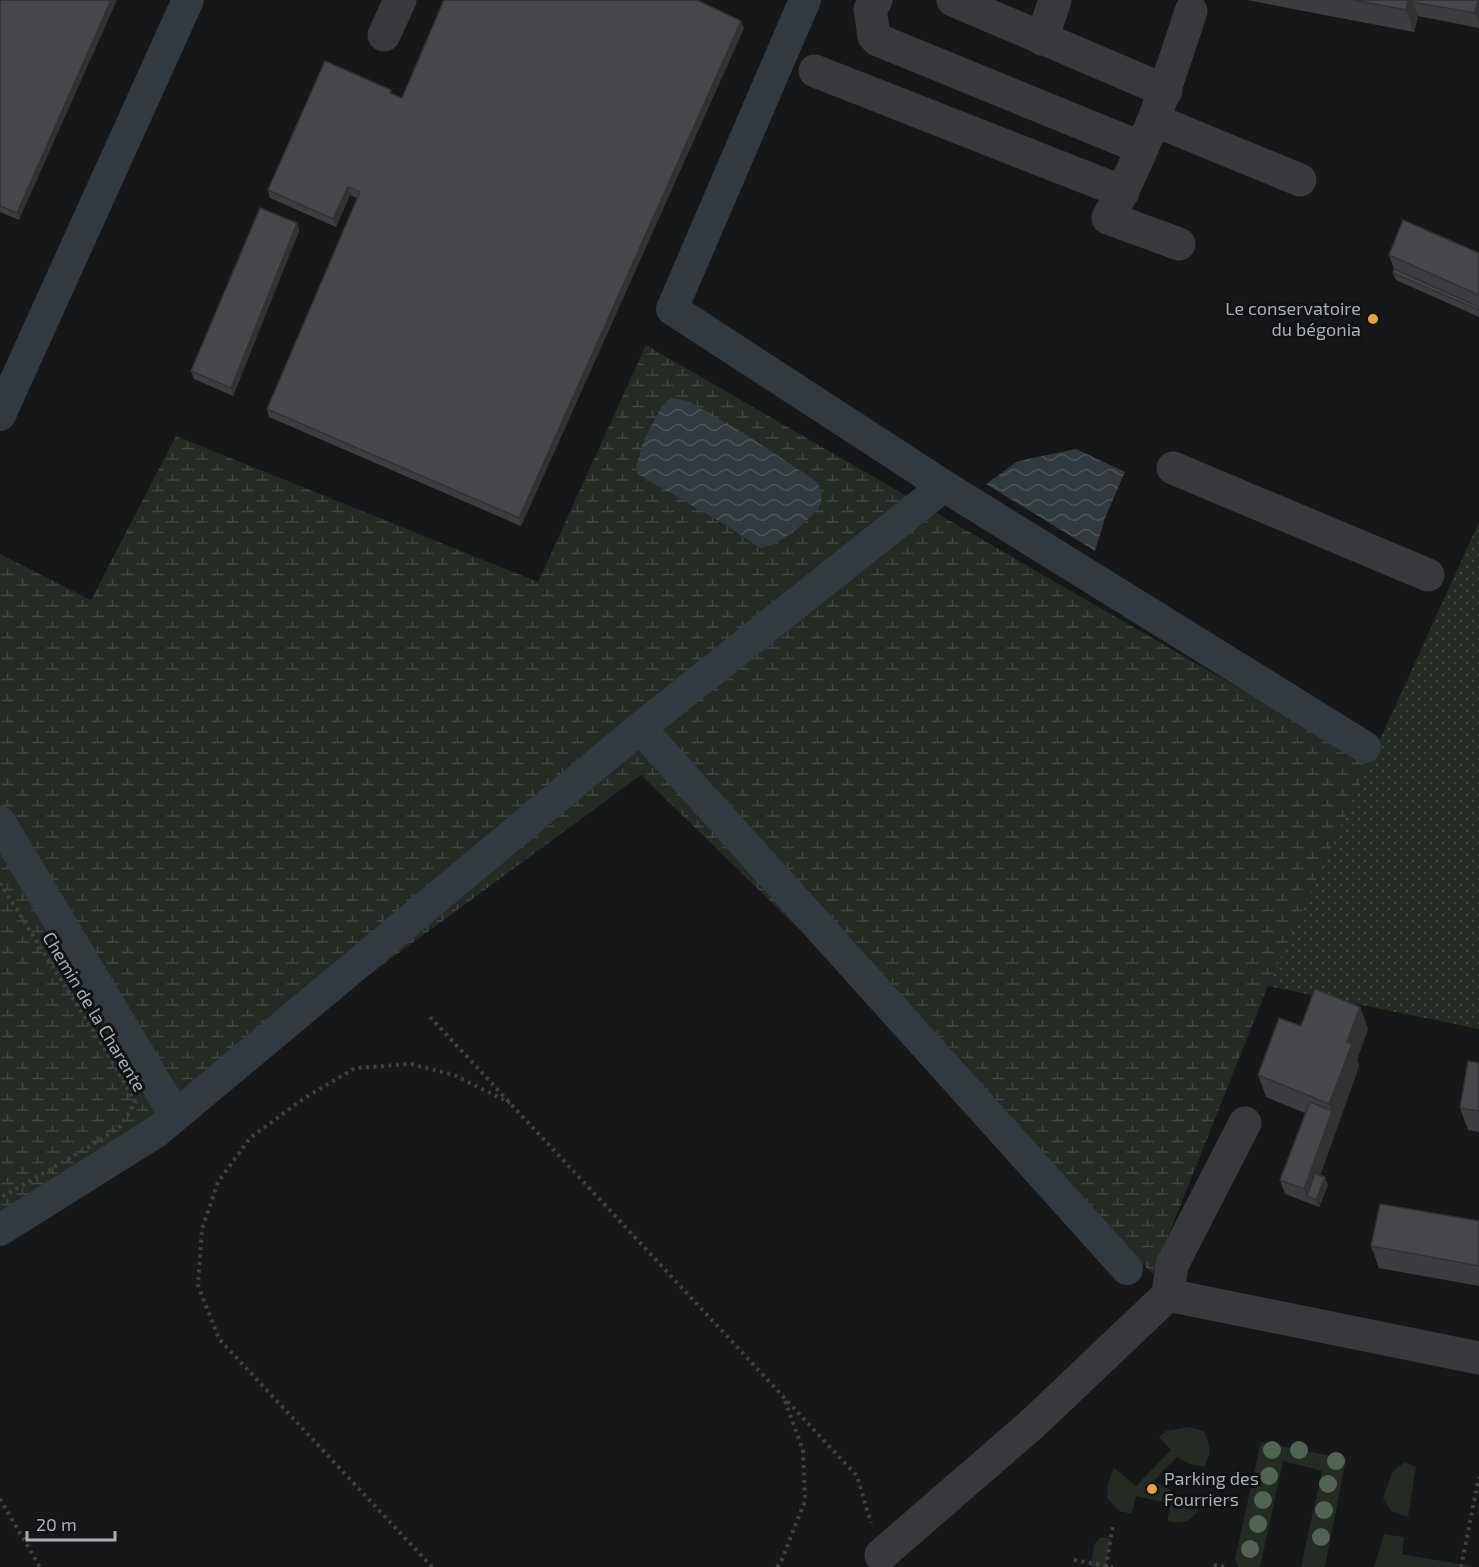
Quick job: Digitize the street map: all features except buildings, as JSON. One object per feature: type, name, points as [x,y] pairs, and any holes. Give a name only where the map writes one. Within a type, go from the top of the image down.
[{"type":"street","points":[[384,35],[400,0]]},
{"type":"street","points":[[876,0],[870,9],[874,36],[878,40],[1154,119],[1300,180]]},
{"type":"street","points":[[953,0],[1042,39],[1154,119]]},
{"type":"street","points":[[1042,39],[1055,0]]},
{"type":"street","points":[[1179,244],[1108,218],[1123,192],[1154,119],[1191,11]]},
{"type":"street","points":[[815,71],[1123,192]]},
{"type":"street","points":[[1173,468],[1428,575]]},
{"type":"street","points":[[881,1556],[1031,1425],[1168,1295],[1172,1265],[1245,1123]]},
{"type":"street","points":[[1168,1295],[1479,1358]]},
{"type":"path","name":"Chemin de la Charente","points":[[0,883],[114,1064],[135,1102],[121,1126],[0,1198]]},
{"type":"path","points":[[430,1017],[857,1476],[881,1556]]},
{"type":"path","points":[[432,1567],[219,1339],[198,1285],[202,1229],[218,1182],[250,1137],[303,1099],[355,1068],[411,1065],[454,1075],[510,1103]]},
{"type":"path","points":[[777,1567],[781,1562],[804,1501],[803,1450],[784,1398]]},
{"type":"path","points":[[1461,1567],[1479,1477]]},
{"type":"path","points":[[0,1499],[40,1567]]},
{"type":"path","points":[[1106,1566],[1113,1525]]},
{"type":"path","points":[[1074,1560],[1113,1567]]},
{"type":"path","points":[[1215,1567],[1216,1565],[1226,1567]]},
{"type":"green space","points":[[646,345],[1370,764],[1268,986],[1153,1274],[641,775],[0,1246],[0,554],[91,600],[176,436],[538,582]]},
{"type":"green space","points":[[1479,522],[1479,1029],[1268,986]]},
{"type":"green space","points":[[1188,1427],[1204,1431],[1209,1453],[1204,1467],[1190,1464],[1177,1457],[1154,1481],[1195,1503],[1198,1511],[1184,1522],[1167,1521],[1171,1504],[1136,1496],[1132,1514],[1119,1511],[1107,1498],[1108,1483],[1114,1468],[1136,1486],[1171,1450],[1159,1437],[1166,1431]]},
{"type":"green space","points":[[1261,1442],[1346,1459],[1325,1567],[1301,1567],[1322,1471],[1283,1461],[1260,1567],[1238,1567],[1235,1559]]},
{"type":"green space","points":[[1405,1462],[1416,1467],[1408,1517],[1391,1511],[1383,1498],[1393,1471]]},
{"type":"green space","points":[[1384,1534],[1404,1537],[1402,1554],[1475,1567],[1374,1567]]},
{"type":"green space","points":[[1101,1537],[1111,1539],[1106,1565],[1113,1567],[1091,1567],[1094,1545]]},
{"type":"water","points":[[672,398],[688,401],[748,436],[817,482],[821,499],[816,511],[784,538],[760,548],[729,527],[638,474],[636,465],[645,438],[662,406]]},
{"type":"water","points":[[1076,449],[1125,472],[1105,518],[1095,551],[986,484],[1018,461]]},
{"type":"waterway","points":[[0,415],[188,0]]},
{"type":"waterway","points":[[805,0],[672,309],[944,486],[1365,747]]},
{"type":"waterway","points":[[640,728],[944,486]]},
{"type":"waterway","points":[[0,1230],[156,1132],[640,728],[1127,1269]]},
{"type":"waterway","points":[[0,822],[175,1115]]},
{"type":"place","name":"Le conservatoire du bégonia","points":[[1373,319]]},
{"type":"place","name":"Parking des Fourriers","points":[[1152,1489]]}]
